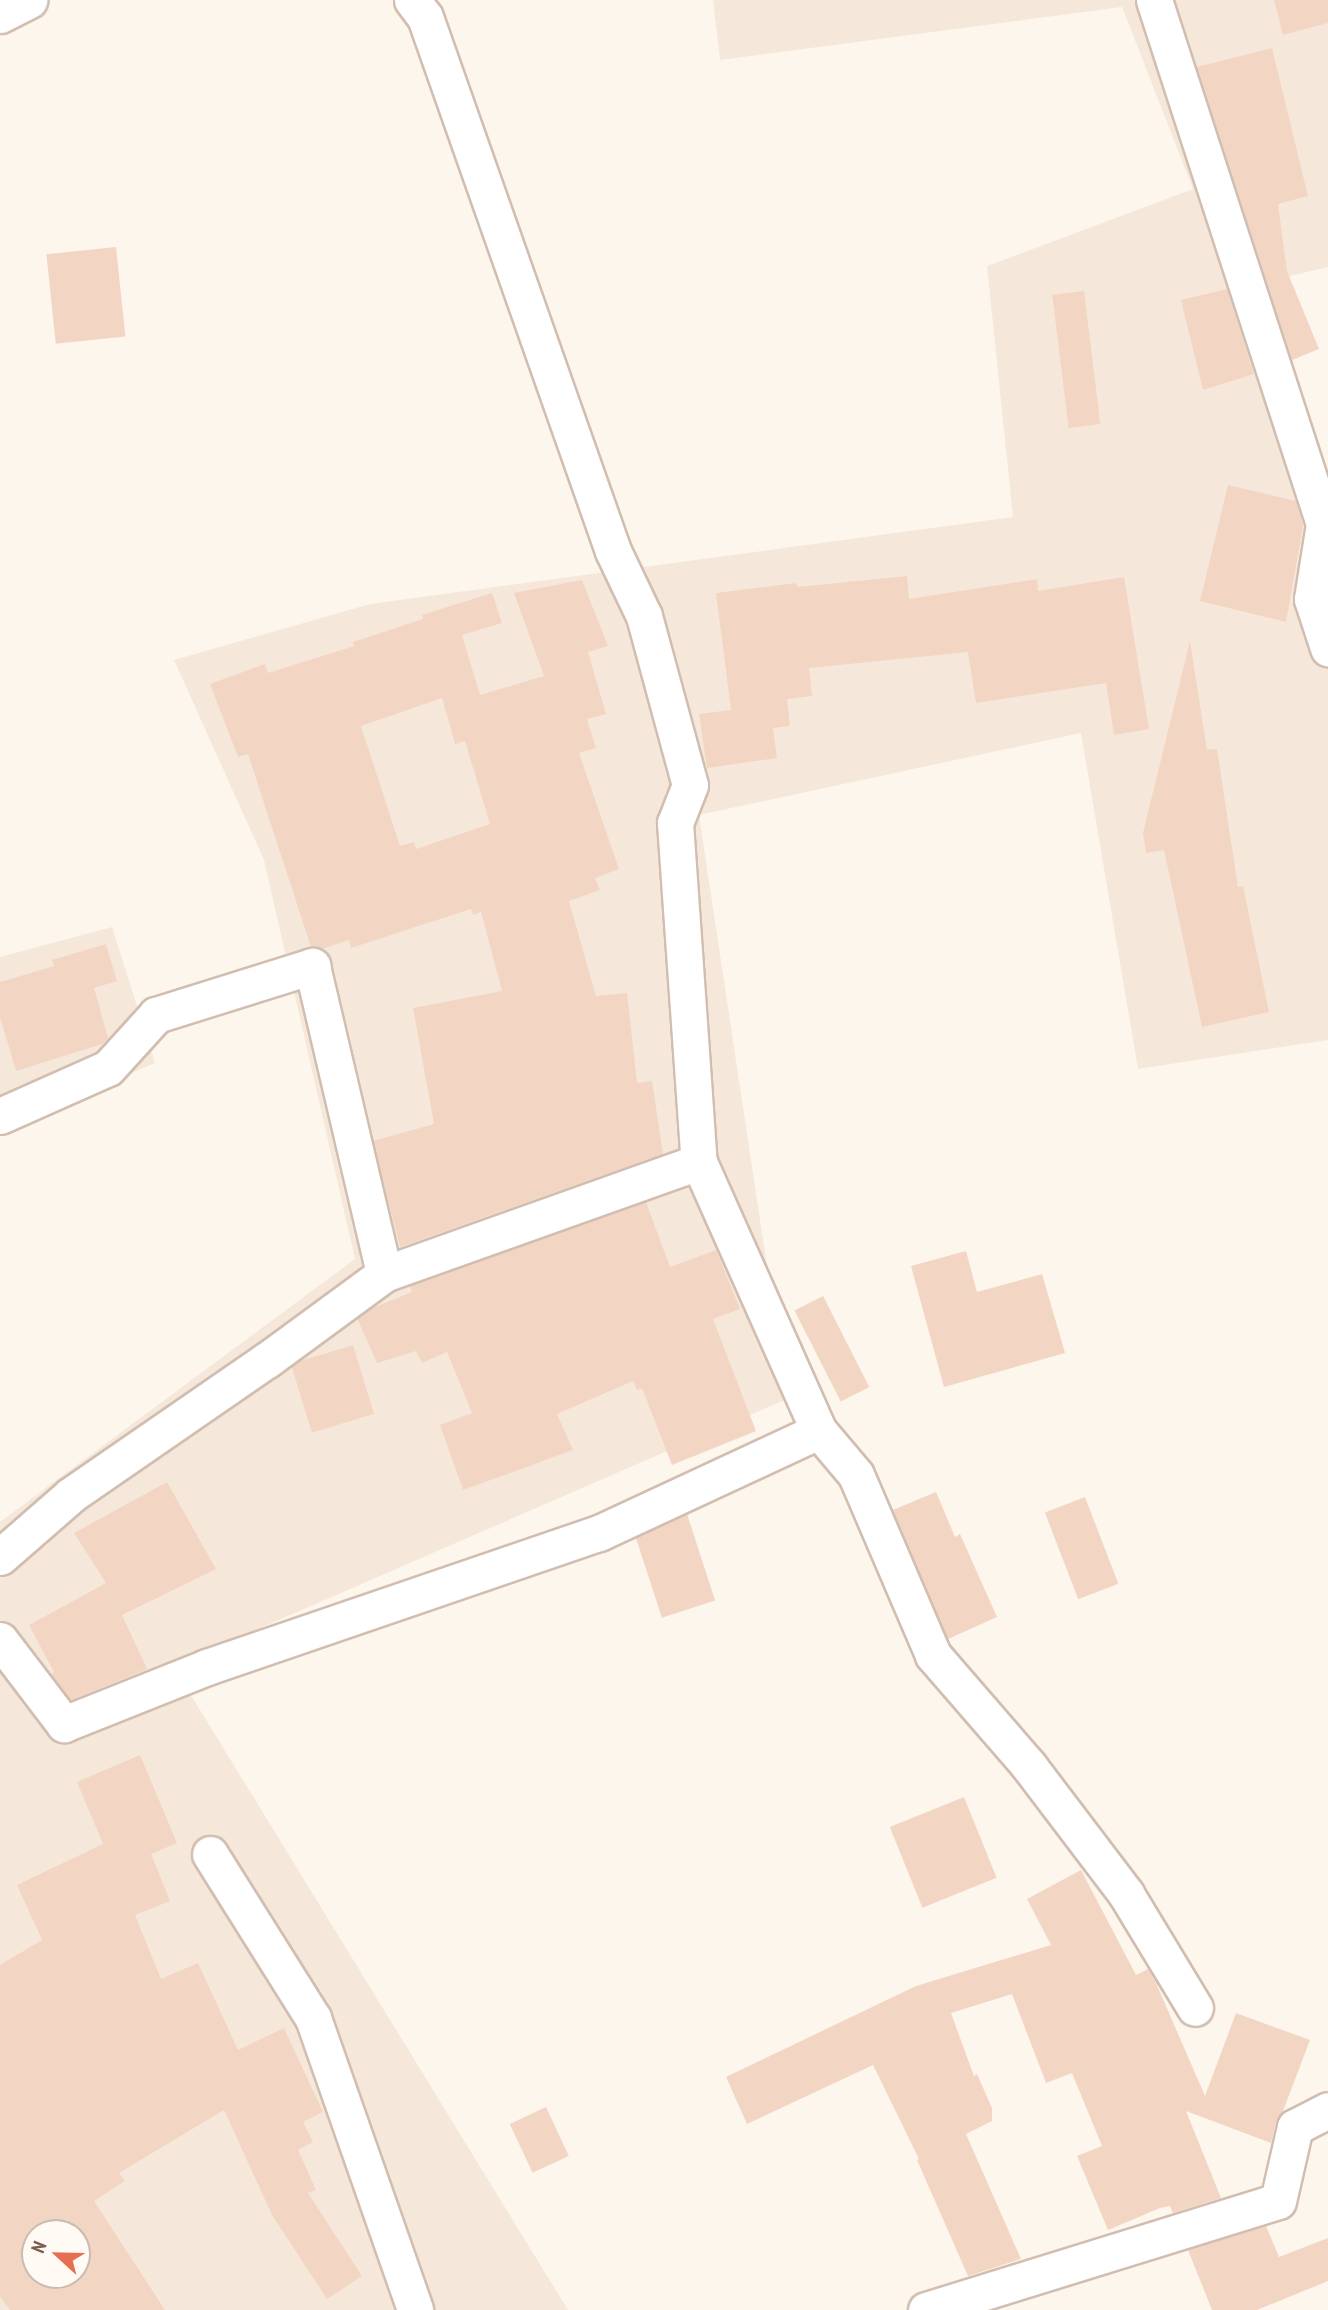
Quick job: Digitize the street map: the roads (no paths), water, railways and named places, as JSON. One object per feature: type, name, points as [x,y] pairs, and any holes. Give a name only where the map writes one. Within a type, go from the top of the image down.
[{"type":"street","points":[[0,15],[29,0]]},
{"type":"street","points":[[412,0],[425,17],[613,551],[644,616],[690,785],[675,823],[699,1161],[819,1431],[856,1475],[933,1655],[1029,1766],[1125,1894],[1195,2008]]},
{"type":"street","points":[[1154,0],[1326,523],[1312,599],[1328,648]]},
{"type":"street","points":[[0,1116],[108,1068],[156,1015],[312,966],[384,1274]]},
{"type":"street","points":[[0,1557],[71,1495],[267,1360],[384,1274],[699,1161]]},
{"type":"street","points":[[0,1640],[64,1724],[207,1667],[599,1532],[819,1431]]},
{"type":"street","points":[[210,1854],[313,2018],[415,2310]]},
{"type":"street","points":[[926,2310],[1278,2201],[1296,2127],[1328,2110]]}]
